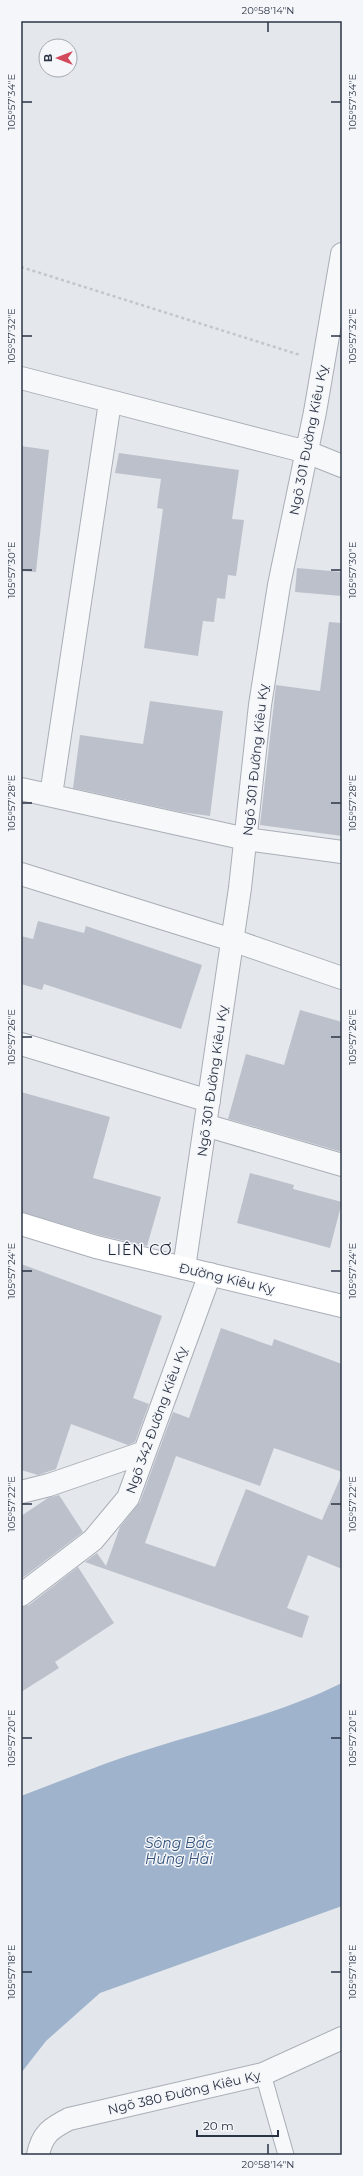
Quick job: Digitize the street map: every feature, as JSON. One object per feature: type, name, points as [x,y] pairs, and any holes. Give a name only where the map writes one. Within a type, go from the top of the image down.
[{"type":"main road","name":"Đường Kiêu Kỵ","points":[[21,1224],[96,1247],[342,1306]]},
{"type":"street","name":"Ngõ 301 Đường Kiêu Kỵ","points":[[184,1268],[206,1125],[246,839],[260,705],[279,585],[307,452],[342,254]]},
{"type":"street","points":[[21,378],[307,452],[342,466]]},
{"type":"street","points":[[51,795],[110,402]]},
{"type":"street","points":[[21,789],[246,839],[342,852]]},
{"type":"street","points":[[21,874],[232,940],[342,978]]},
{"type":"street","points":[[21,1044],[209,1101]]},
{"type":"street","points":[[206,1125],[342,1165]]},
{"type":"street","name":"Ngõ 342 Đường Kiêu Kỵ","points":[[21,1594],[93,1540],[116,1515],[128,1498],[210,1274]]},
{"type":"street","points":[[21,1492],[49,1485],[145,1452]]},
{"type":"street","name":"Ngõ 380 Đường Kiêu Kỵ","points":[[38,2155],[40,2146],[51,2128],[69,2119],[263,2074],[342,2038]]},
{"type":"lane","points":[[263,2074],[286,2155]]},
{"type":"path","points":[[21,267],[324,362]]},
{"type":"water","name":"Sông Bắc Hưng Hải","points":[[342,1683],[342,1906],[100,1993],[46,2041],[21,2073],[21,1796],[133,1754],[271,1712],[319,1694]]},
{"type":"building","points":[[21,446],[49,450],[36,572],[21,571]]},
{"type":"building","points":[[119,453],[239,470],[232,519],[244,520],[236,576],[228,575],[225,599],[217,598],[214,622],[203,621],[198,656],[144,648],[163,509],[157,508],[161,479],[115,473]]},
{"type":"building","points":[[297,568],[342,572],[342,596],[295,592]]},
{"type":"building","points":[[329,622],[342,623],[342,836],[260,825],[276,685],[320,691]]},
{"type":"building","points":[[150,701],[223,711],[210,816],[181,812],[73,788],[80,735],[143,744]]},
{"type":"building","points":[[38,921],[84,933],[86,926],[202,965],[181,1029],[44,984],[42,990],[21,984],[21,936],[33,939]]},
{"type":"building","points":[[300,1010],[342,1022],[342,1152],[228,1119],[246,1054],[284,1065]]},
{"type":"building","points":[[21,1092],[110,1117],[93,1178],[161,1197],[147,1246],[99,1235],[21,1212]]},
{"type":"building","points":[[250,1173],[294,1185],[293,1189],[342,1202],[330,1248],[237,1223]]},
{"type":"building","points":[[21,1264],[162,1316],[133,1398],[149,1404],[135,1442],[128,1445],[71,1424],[56,1469],[38,1475],[21,1470]]},
{"type":"building","points":[[221,1328],[272,1346],[274,1339],[342,1364],[342,1472],[274,1448],[260,1486],[176,1456],[145,1543],[215,1567],[246,1489],[322,1520],[342,1474],[342,1569],[308,1555],[287,1608],[309,1616],[302,1638],[85,1562],[97,1553],[106,1566],[120,1527],[140,1502],[173,1412],[189,1418]]},
{"type":"building","points":[[59,1495],[83,1532],[21,1579],[21,1516],[48,1498]]},
{"type":"building","points":[[78,1567],[114,1623],[55,1662],[59,1668],[21,1692],[21,1607],[29,1605]]},
{"type":"district","name":"LIÊN CƠ","points":[[140,1250]]}]
